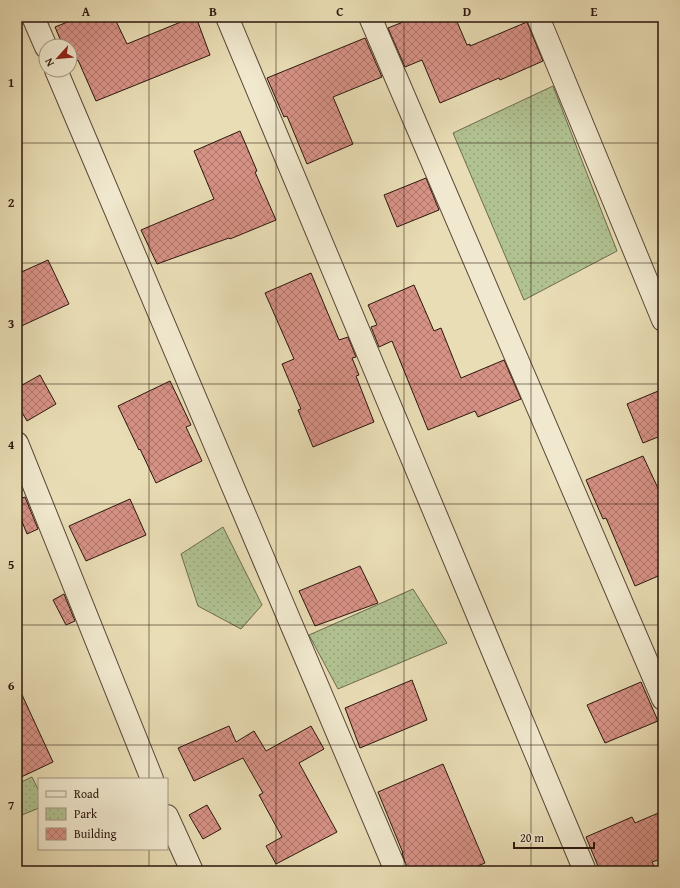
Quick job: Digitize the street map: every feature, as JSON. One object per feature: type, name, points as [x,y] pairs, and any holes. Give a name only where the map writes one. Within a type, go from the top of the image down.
[{"type":"street","points":[[34,17],[43,38]]},
{"type":"street","points":[[227,17],[585,871]]},
{"type":"street","points":[[370,17],[663,699]]},
{"type":"street","points":[[538,17],[663,320]]},
{"type":"street","points":[[59,78],[396,871]]},
{"type":"street","points":[[17,443],[152,778]]},
{"type":"street","points":[[168,818],[192,871]]},
{"type":"green space","points":[[553,86],[617,251],[524,300],[453,133]]},
{"type":"green space","points":[[223,527],[262,605],[241,629],[198,606],[181,554]]},
{"type":"green space","points":[[413,589],[447,643],[338,689],[309,635]]},
{"type":"green space","points":[[32,777],[38,789],[38,808],[17,817],[17,784]]},
{"type":"building","points":[[80,17],[114,17],[127,44],[196,17],[210,55],[96,101],[78,60],[78,38],[60,38],[55,27]]},
{"type":"building","points":[[401,17],[455,17],[467,45],[470,44],[470,46],[527,22],[543,61],[500,80],[499,78],[440,103],[422,60],[405,67],[388,28],[403,22]]},
{"type":"building","points":[[365,38],[382,77],[333,97],[353,144],[307,164],[287,116],[284,117],[267,78]]},
{"type":"building","points":[[240,131],[257,171],[255,172],[276,220],[230,239],[229,238],[157,264],[141,230],[214,199],[194,151]]},
{"type":"building","points":[[426,178],[439,210],[397,227],[384,195]]},
{"type":"building","points":[[48,260],[69,304],[17,328],[17,274]]},
{"type":"building","points":[[311,273],[339,340],[348,337],[356,357],[352,358],[359,375],[356,376],[374,422],[313,447],[298,410],[301,409],[282,364],[294,359],[265,293]]},
{"type":"building","points":[[414,285],[434,331],[441,328],[461,378],[504,360],[521,399],[478,417],[475,411],[428,430],[392,341],[379,347],[371,327],[377,325],[368,305]]},
{"type":"building","points":[[40,375],[56,404],[27,421],[17,404],[17,388]]},
{"type":"building","points":[[170,381],[191,425],[186,427],[202,461],[156,483],[118,406]]},
{"type":"building","points":[[663,389],[663,435],[643,443],[627,404]]},
{"type":"building","points":[[643,456],[663,499],[663,574],[635,586],[606,518],[603,519],[586,480]]},
{"type":"building","points":[[25,497],[38,529],[27,534],[17,509],[17,500]]},
{"type":"building","points":[[130,499],[146,535],[86,561],[69,526]]},
{"type":"building","points":[[360,566],[378,603],[315,626],[299,591]]},
{"type":"building","points":[[64,594],[75,621],[66,625],[53,600]]},
{"type":"building","points":[[412,680],[427,720],[360,748],[345,708]]},
{"type":"building","points":[[641,682],[658,721],[605,743],[587,705]]},
{"type":"building","points":[[17,684],[53,762],[17,779]]},
{"type":"building","points":[[229,726],[236,742],[254,731],[266,751],[311,726],[324,749],[299,763],[337,832],[276,864],[266,846],[282,837],[259,795],[263,793],[243,758],[194,781],[178,748]]},
{"type":"building","points":[[443,764],[485,863],[466,871],[408,871],[403,853],[378,792]]},
{"type":"building","points":[[207,805],[221,829],[203,839],[189,815]]},
{"type":"building","points":[[663,811],[663,858],[652,862],[656,871],[600,871],[586,837],[632,817],[635,823]]},
{"type":"building","points":[[380,866],[382,871],[371,871]]}]
